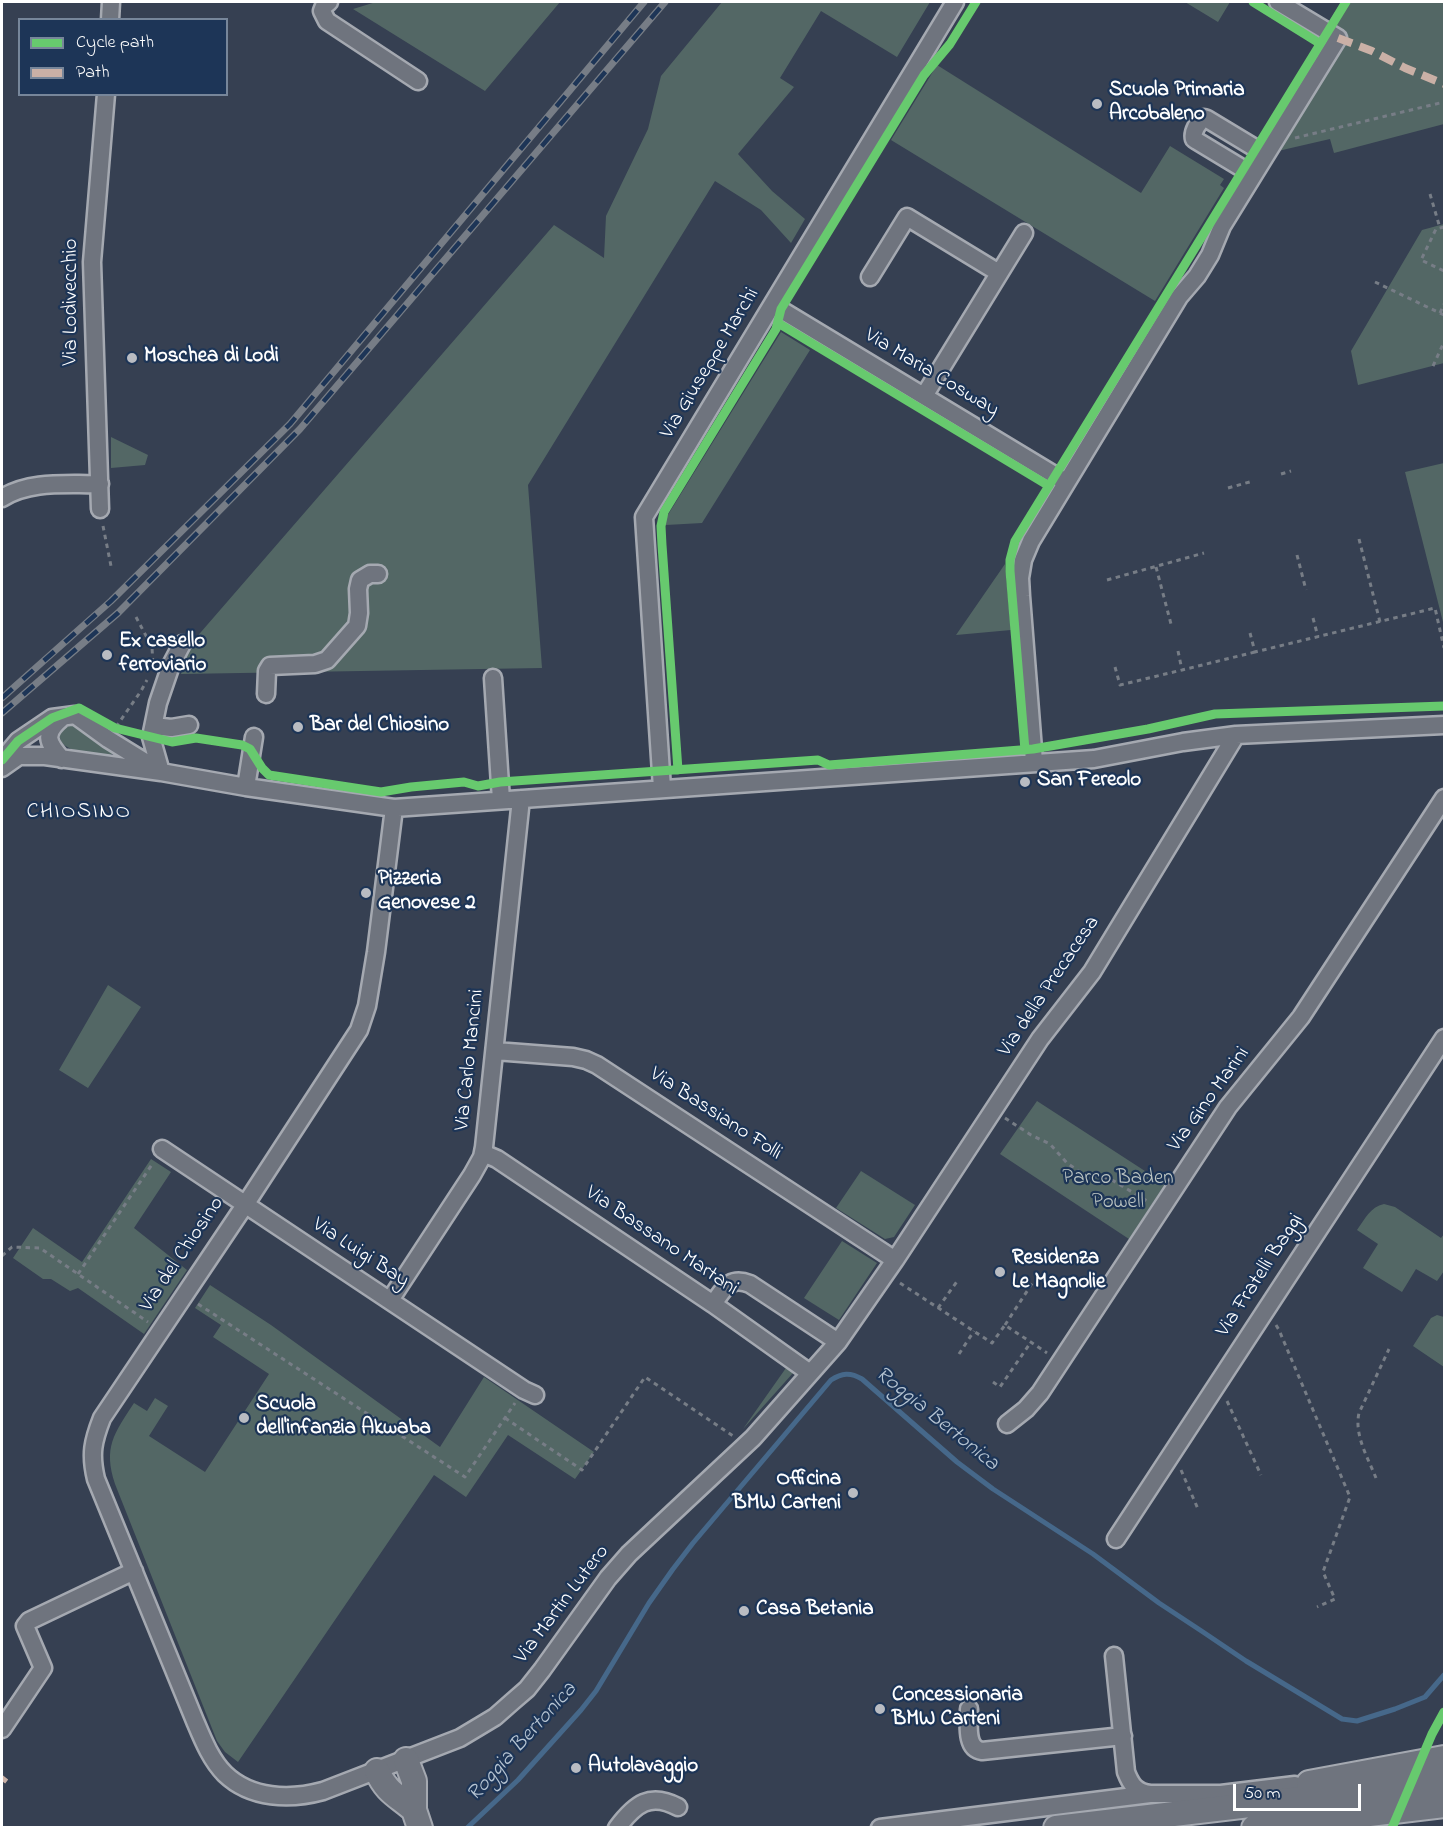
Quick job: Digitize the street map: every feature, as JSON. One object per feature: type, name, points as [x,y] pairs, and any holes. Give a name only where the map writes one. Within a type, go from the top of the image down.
[{"type":"highway","points":[[1263,1802],[1295,1785],[1444,1758]]},
{"type":"highway","points":[[406,1760],[414,1781],[417,1819]]},
{"type":"highway","points":[[376,1771],[389,1791],[417,1819]]},
{"type":"highway","points":[[1056,1827],[1444,1782]]},
{"type":"highway","points":[[1254,1827],[1308,1825],[1444,1805]]},
{"type":"street","points":[[110,18],[111,2]]},
{"type":"street","points":[[329,2],[324,6],[322,12],[327,21],[418,81]]},
{"type":"street","name":"Via Giuseppe Marchi","points":[[662,788],[644,517],[955,2]]},
{"type":"street","points":[[1034,762],[1020,578],[1023,560],[1031,541],[1066,482],[1179,297],[1197,276],[1210,255],[1218,234],[1338,38],[1278,2]]},
{"type":"street","name":"Via Lodivecchio","points":[[99,509],[92,262],[106,96]]},
{"type":"street","points":[[870,277],[907,217],[999,273]]},
{"type":"street","points":[[924,396],[1024,233]]},
{"type":"street","name":"Via Maria Cosway","points":[[773,305],[1066,482]]},
{"type":"street","points":[[2,498],[17,490],[41,485],[100,484]]},
{"type":"street","points":[[266,694],[267,671],[270,666],[315,664],[327,660],[357,626],[360,613],[358,590],[360,580],[370,574],[378,574]]},
{"type":"street","points":[[161,772],[153,732],[171,665],[182,644]]},
{"type":"street","points":[[493,678],[501,800]]},
{"type":"street","points":[[2,760],[18,741],[52,718],[75,715],[110,730],[161,772]]},
{"type":"street","points":[[62,759],[51,746],[48,735],[63,716]]},
{"type":"street","points":[[153,732],[189,725]]},
{"type":"street","points":[[2,768],[20,756],[45,756],[394,808],[1094,759],[1183,742],[1236,735],[1444,725]]},
{"type":"street","name":"Via della Precacesa","points":[[891,1267],[1040,1039],[1092,972],[1236,735]]},
{"type":"street","points":[[246,786],[254,736]]},
{"type":"street","name":"Via Gino Marini","points":[[1007,1424],[1033,1402],[1061,1362],[1228,1107],[1301,1017],[1444,798]]},
{"type":"street","name":"Via Carlo Mancini","points":[[390,1300],[472,1175],[483,1153],[521,799]]},
{"type":"street","name":"Via del Chiosino","points":[[197,1726],[96,1479],[92,1462],[94,1438],[102,1418],[159,1330],[245,1206],[359,1030],[368,1006],[394,808]]},
{"type":"street","name":"Via Fratelli Baggi","points":[[1116,1539],[1444,1038]]},
{"type":"street","name":"Via Bassiano Folli","points":[[495,1051],[573,1057],[597,1065],[891,1267]]},
{"type":"street","name":"Via Luigi Bay","points":[[162,1149],[529,1393]]},
{"type":"street","name":"Via Bassano Martani","points":[[483,1153],[497,1159],[713,1304],[810,1373]]},
{"type":"street","name":"Via Martin Lutero","points":[[197,1726],[211,1756],[226,1775],[244,1787],[264,1794],[287,1797],[304,1796],[338,1786],[406,1760],[460,1738],[495,1717],[527,1689],[608,1578],[629,1554],[745,1445],[838,1342],[891,1267]]},
{"type":"street","points":[[713,1304],[730,1283],[743,1281],[838,1342]]},
{"type":"street","points":[[2,1729],[44,1668],[25,1626],[29,1621],[134,1571]]},
{"type":"street","points":[[1109,1800],[1123,1786],[1126,1772],[1114,1656]]},
{"type":"street","points":[[969,1709],[971,1746],[976,1751],[1123,1736]]},
{"type":"street","points":[[1126,1772],[1136,1790],[1150,1794]]},
{"type":"street","points":[[880,1827],[1150,1794],[1221,1794],[1295,1785]]},
{"type":"street","points":[[1221,1794],[1263,1802]]},
{"type":"street","points":[[617,1827],[634,1807],[643,1803],[668,1801],[678,1808]]},
{"type":"path","points":[[1277,137],[1287,139],[1444,102]]},
{"type":"path","points":[[1430,195],[1442,227],[1436,229],[1421,260],[1444,271]]},
{"type":"path","points":[[1375,282],[1442,314],[1444,304]]},
{"type":"path","points":[[1433,366],[1444,342]]},
{"type":"path","points":[[1281,474],[1292,471]]},
{"type":"path","points":[[1228,488],[1253,481]]},
{"type":"path","points":[[99,509],[111,566]]},
{"type":"path","points":[[1359,539],[1380,622]]},
{"type":"path","points":[[1107,580],[1204,553]]},
{"type":"path","points":[[1297,555],[1306,590]]},
{"type":"path","points":[[1156,567],[1171,624]]},
{"type":"path","points":[[1115,667],[1120,685],[1435,608],[1444,648]]},
{"type":"path","points":[[136,618],[152,647],[153,668]]},
{"type":"path","points":[[1313,618],[1318,637]]},
{"type":"path","points":[[1250,633],[1255,652]]},
{"type":"path","points":[[1178,651],[1182,670]]},
{"type":"path","points":[[110,730],[141,691],[149,676]]},
{"type":"path","points":[[110,730],[153,732]]},
{"type":"path","points":[[993,1111],[1050,1144],[1067,1163],[1080,1172],[1121,1184],[1161,1210]]},
{"type":"path","points":[[78,1275],[162,1149]]},
{"type":"path","points":[[2,1256],[12,1247],[40,1248],[159,1330]]},
{"type":"path","points":[[891,1267],[938,1308],[992,1343],[1033,1282]]},
{"type":"path","points":[[938,1308],[958,1280]]},
{"type":"path","points":[[184,1295],[465,1477],[505,1418],[529,1393]]},
{"type":"path","points":[[1262,1316],[1280,1330],[1350,1497],[1323,1572],[1335,1599],[1317,1607]]},
{"type":"path","points":[[1005,1325],[1061,1362]]},
{"type":"path","points":[[959,1354],[974,1331]]},
{"type":"path","points":[[993,1382],[1000,1387],[1031,1342]]},
{"type":"path","points":[[1376,1478],[1358,1432],[1357,1421],[1389,1349]]},
{"type":"path","points":[[505,1418],[582,1470],[645,1377],[745,1445]]},
{"type":"path","points":[[1214,1390],[1230,1405],[1261,1475]]},
{"type":"path","points":[[1167,1461],[1184,1473],[1198,1509]]},
{"type":"green space","points":[[376,2],[560,2],[485,91],[353,9]]},
{"type":"green space","points":[[722,2],[930,2],[897,57],[821,11],[780,78],[794,87],[738,154],[772,191],[805,219],[791,243],[761,210],[715,181],[528,485],[542,668],[181,674],[188,647],[554,225],[604,258],[606,216],[648,129],[661,76]]},
{"type":"green space","points":[[1185,2],[1230,2],[1218,22]]},
{"type":"green space","points":[[1341,2],[1444,2],[1444,124],[1334,153],[1330,139],[1278,151],[1348,36],[1328,23]]},
{"type":"green space","points":[[937,65],[1141,193],[1170,146],[1224,179],[1220,185],[1224,188],[1155,301],[891,140]]},
{"type":"green space","points":[[1444,224],[1444,363],[1358,385],[1351,351],[1422,230]]},
{"type":"green space","points":[[781,332],[810,350],[702,523],[666,525],[666,518]]},
{"type":"green space","points":[[111,437],[148,455],[145,465],[111,468]]},
{"type":"green space","points":[[1444,463],[1444,626],[1405,472]]},
{"type":"green space","points":[[1005,564],[1011,630],[956,635]]},
{"type":"green space","points":[[70,725],[77,726],[112,750],[112,754],[108,756],[87,753],[65,745],[60,734]]},
{"type":"green space","points":[[108,985],[141,1007],[88,1088],[59,1070]]},
{"type":"green space","name":"Parco Baden Powell","points":[[1037,1101],[1165,1184],[1129,1239],[1000,1154]]},
{"type":"green space","points":[[151,1159],[171,1172],[134,1228],[187,1270],[144,1334],[78,1288],[70,1291],[51,1279],[43,1279],[13,1258],[33,1228],[82,1262]]},
{"type":"green space","points":[[861,1171],[915,1205],[894,1237],[885,1239],[836,1208]]},
{"type":"green space","points":[[1384,1204],[1395,1207],[1441,1238],[1444,1234],[1444,1271],[1437,1281],[1416,1269],[1402,1292],[1363,1268],[1378,1244],[1357,1230],[1371,1211]]},
{"type":"green space","points":[[842,1241],[877,1263],[839,1320],[804,1298]]},
{"type":"green space","points":[[210,1285],[271,1325],[440,1447],[484,1377],[594,1452],[575,1479],[508,1435],[466,1497],[434,1475],[238,1762],[225,1752],[217,1741],[115,1484],[110,1460],[112,1441],[134,1403],[147,1411],[155,1398],[168,1406],[149,1436],[205,1472],[269,1374],[213,1337],[221,1325],[195,1308]]},
{"type":"green space","points":[[1437,1315],[1444,1317],[1444,1367],[1413,1346],[1431,1318]]},
{"type":"green space","points":[[786,1368],[793,1373],[743,1429]]},
{"type":"waterway","name":"Roggia Bertonica","points":[[467,1828],[518,1780],[581,1710],[596,1691],[649,1603],[693,1543],[831,1380],[842,1375],[850,1374],[862,1379],[957,1462],[993,1489],[1093,1554],[1159,1603],[1246,1661],[1342,1719],[1357,1721],[1425,1697],[1444,1675]]},
{"type":"railway","points":[[2,698],[111,601],[290,424],[644,2]]},
{"type":"railway","points":[[2,713],[118,613],[300,429],[665,2]]},
{"type":"marked path","points":[[1338,38],[1444,84]]},
{"type":"marked path","points":[[2,1781],[5,1777]]},
{"type":"cycle path","points":[[678,770],[662,545],[661,526],[664,512],[776,329],[781,309],[924,75],[950,44],[976,2]]},
{"type":"cycle path","points":[[1253,2],[1319,43]]},
{"type":"cycle path","points":[[1025,750],[1010,571],[1010,560],[1015,541],[1346,2]]},
{"type":"cycle path","points":[[778,323],[1049,486]]},
{"type":"cycle path","points":[[2,760],[18,741],[52,718],[79,708],[115,728],[172,742],[196,738],[242,745],[250,749],[269,775],[381,792],[464,782],[478,786],[500,782],[818,760],[829,765],[1033,749],[1148,729],[1215,714],[1444,706]]},
{"type":"cycle path","points":[[1392,1828],[1432,1734],[1444,1712]]},
{"type":"place","name":"Scuola Primaria Arcobaleno","points":[[1097,104]]},
{"type":"place","name":"Moschea di Lodi","points":[[132,358]]},
{"type":"place","name":"Ex casello ferroviario","points":[[107,655]]},
{"type":"place","name":"Bar del Chiosino","points":[[298,727]]},
{"type":"place","name":"San Fereolo","points":[[1025,782]]},
{"type":"place","name":"Pizzeria Genovese 2","points":[[366,893]]},
{"type":"place","name":"Residenza Le Magnolie","points":[[1000,1272]]},
{"type":"place","name":"Scuola dell'infanzia Akwaba","points":[[244,1418]]},
{"type":"place","name":"Officina BMW Carteni","points":[[853,1493]]},
{"type":"place","name":"Casa Betania","points":[[744,1611]]},
{"type":"place","name":"Concessionaria BMW Carteni","points":[[880,1709]]},
{"type":"place","name":"Autolavaggio","points":[[576,1768]]},
{"type":"district","name":"CHIOSINO","points":[[79,813]]}]
